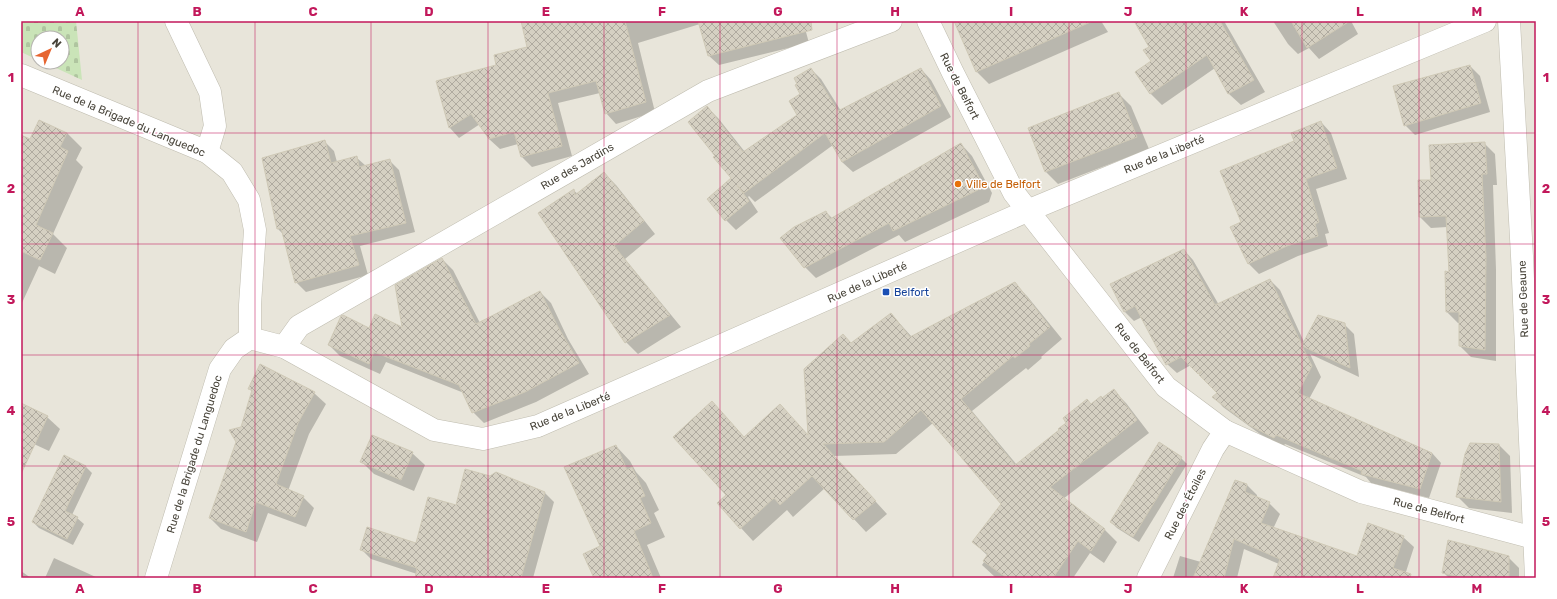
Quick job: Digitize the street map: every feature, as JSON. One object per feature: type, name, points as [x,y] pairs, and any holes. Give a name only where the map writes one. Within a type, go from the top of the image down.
[{"type":"street","points":[[176,21],[210,92],[215,126],[207,152]]},
{"type":"street","name":"Rue des Jardins","points":[[284,347],[299,326],[708,91],[891,21]]},
{"type":"street","name":"Rue de Belfort","points":[[928,21],[1014,193],[1027,211],[1040,224],[1166,387],[1225,431],[1361,492],[1534,538]]},
{"type":"street","name":"Rue de la Liberté","points":[[250,338],[284,347],[434,430],[483,439],[538,426],[1027,211],[1486,21]]},
{"type":"street","name":"Rue de Geaune","points":[[1509,21],[1529,258],[1534,538],[1536,574]]},
{"type":"street","name":"Rue de la Brigade du Languedoc","points":[[21,76],[207,152],[232,172],[249,200],[255,230],[250,304],[250,338],[234,349],[220,369],[156,578]]},
{"type":"street","name":"Rue des Étoiles","points":[[1148,578],[1213,450],[1225,431]]},
{"type":"shaded area","points":[[21,21],[1536,21],[1536,578],[21,578]]},
{"type":"green space","points":[[21,21],[76,21],[82,80],[60,70],[70,70],[70,30],[30,30],[30,56],[21,52]]},
{"type":"building","points":[[521,21],[625,21],[646,102],[605,114],[596,81],[548,93],[562,146],[521,157],[514,132],[489,139],[471,114],[449,128],[436,81],[496,65],[494,55],[527,47]]},
{"type":"building","points":[[698,21],[811,21],[812,30],[708,56]]},
{"type":"building","points":[[954,21],[1093,21],[976,72]]},
{"type":"building","points":[[1134,21],[1220,21],[1254,80],[1228,94],[1207,55],[1150,94],[1135,72],[1151,61],[1143,50],[1149,47]]},
{"type":"building","points":[[1291,21],[1350,21],[1307,48]]},
{"type":"building","points":[[1470,65],[1481,103],[1404,126],[1393,86]]},
{"type":"building","points":[[811,68],[838,111],[921,68],[941,106],[842,162],[825,133],[744,193],[737,185],[749,201],[725,221],[707,199],[731,178],[713,157],[715,156],[688,122],[707,106],[743,152],[797,115],[789,101],[800,94],[795,85],[797,84],[794,78]]},
{"type":"building","points":[[1119,92],[1137,137],[1045,172],[1028,128]]},
{"type":"building","points":[[39,120],[67,133],[60,147],[68,151],[36,225],[53,233],[40,260],[23,252],[21,257],[21,135],[30,139]]},
{"type":"building","points":[[1321,121],[1337,168],[1306,179],[1319,222],[1315,224],[1318,236],[1287,246],[1248,264],[1230,227],[1241,222],[1220,171],[1294,141],[1291,133]]},
{"type":"building","points":[[325,140],[331,163],[357,156],[359,167],[390,159],[406,223],[350,236],[359,265],[295,283],[281,228],[277,229],[262,158]]},
{"type":"building","points":[[1485,142],[1487,174],[1482,174],[1486,257],[1485,350],[1459,346],[1459,312],[1446,312],[1445,271],[1449,272],[1446,216],[1419,217],[1418,180],[1431,180],[1429,145]]},
{"type":"building","points":[[961,143],[981,181],[978,190],[893,231],[889,223],[804,268],[780,238],[794,227],[826,211],[830,219]]},
{"type":"building","points":[[604,172],[644,221],[614,246],[670,315],[625,343],[538,213],[574,189],[575,195]]},
{"type":"building","points":[[1184,249],[1215,305],[1270,279],[1302,345],[1318,315],[1345,323],[1350,368],[1302,346],[1312,366],[1298,393],[1432,453],[1420,489],[1361,474],[1362,471],[1276,435],[1274,438],[1249,425],[1212,397],[1217,393],[1199,375],[1202,371],[1198,374],[1181,357],[1166,365],[1135,306],[1124,312],[1110,284]]},
{"type":"building","points":[[442,258],[476,324],[540,291],[558,327],[579,363],[525,392],[472,413],[459,385],[374,352],[369,364],[328,345],[341,316],[343,315],[369,328],[375,314],[402,327],[395,285]]},
{"type":"building","points":[[1015,282],[1050,327],[1029,344],[1030,346],[1015,358],[1013,356],[961,399],[1015,465],[1059,430],[1058,429],[1066,423],[1063,418],[1087,399],[1091,404],[1101,396],[1102,398],[1114,389],[1137,420],[1050,487],[1105,529],[1091,551],[1078,541],[1053,578],[1007,578],[983,561],[988,554],[972,542],[1001,504],[921,410],[884,442],[823,444],[876,501],[853,520],[812,476],[780,505],[774,498],[740,529],[717,503],[726,495],[673,437],[712,401],[744,437],[780,404],[808,435],[804,369],[843,334],[851,343],[891,313],[910,337]]},
{"type":"building","points":[[260,364],[315,392],[298,423],[276,484],[304,496],[295,517],[256,502],[246,532],[209,518],[236,442],[229,430],[241,427],[252,390],[248,389]]},
{"type":"building","points":[[21,403],[48,416],[21,474]]},
{"type":"building","points":[[372,435],[413,452],[401,480],[360,462]]},
{"type":"building","points":[[1159,442],[1182,457],[1133,537],[1110,522]]},
{"type":"building","points":[[1470,443],[1499,444],[1501,502],[1456,497],[1465,454]]},
{"type":"building","points":[[616,445],[627,470],[632,467],[645,496],[640,498],[651,523],[634,531],[653,578],[594,578],[583,554],[600,546],[564,467]]},
{"type":"building","points":[[64,455],[86,466],[65,511],[78,517],[67,539],[32,522]]},
{"type":"building","points":[[465,469],[490,476],[496,472],[545,492],[521,578],[415,578],[417,568],[360,550],[367,527],[416,543],[428,497],[456,505]]},
{"type":"building","points":[[1235,480],[1247,484],[1245,492],[1270,502],[1261,523],[1357,556],[1368,523],[1404,536],[1393,568],[1411,574],[1410,578],[1273,578],[1280,559],[1234,539],[1224,578],[1193,578]]},
{"type":"building","points":[[1448,540],[1509,556],[1509,578],[1464,578],[1442,573]]},
{"type":"place","name":"Ville de Belfort","points":[[958,184]]},
{"type":"place","name":"Belfort","points":[[886,292]]}]
